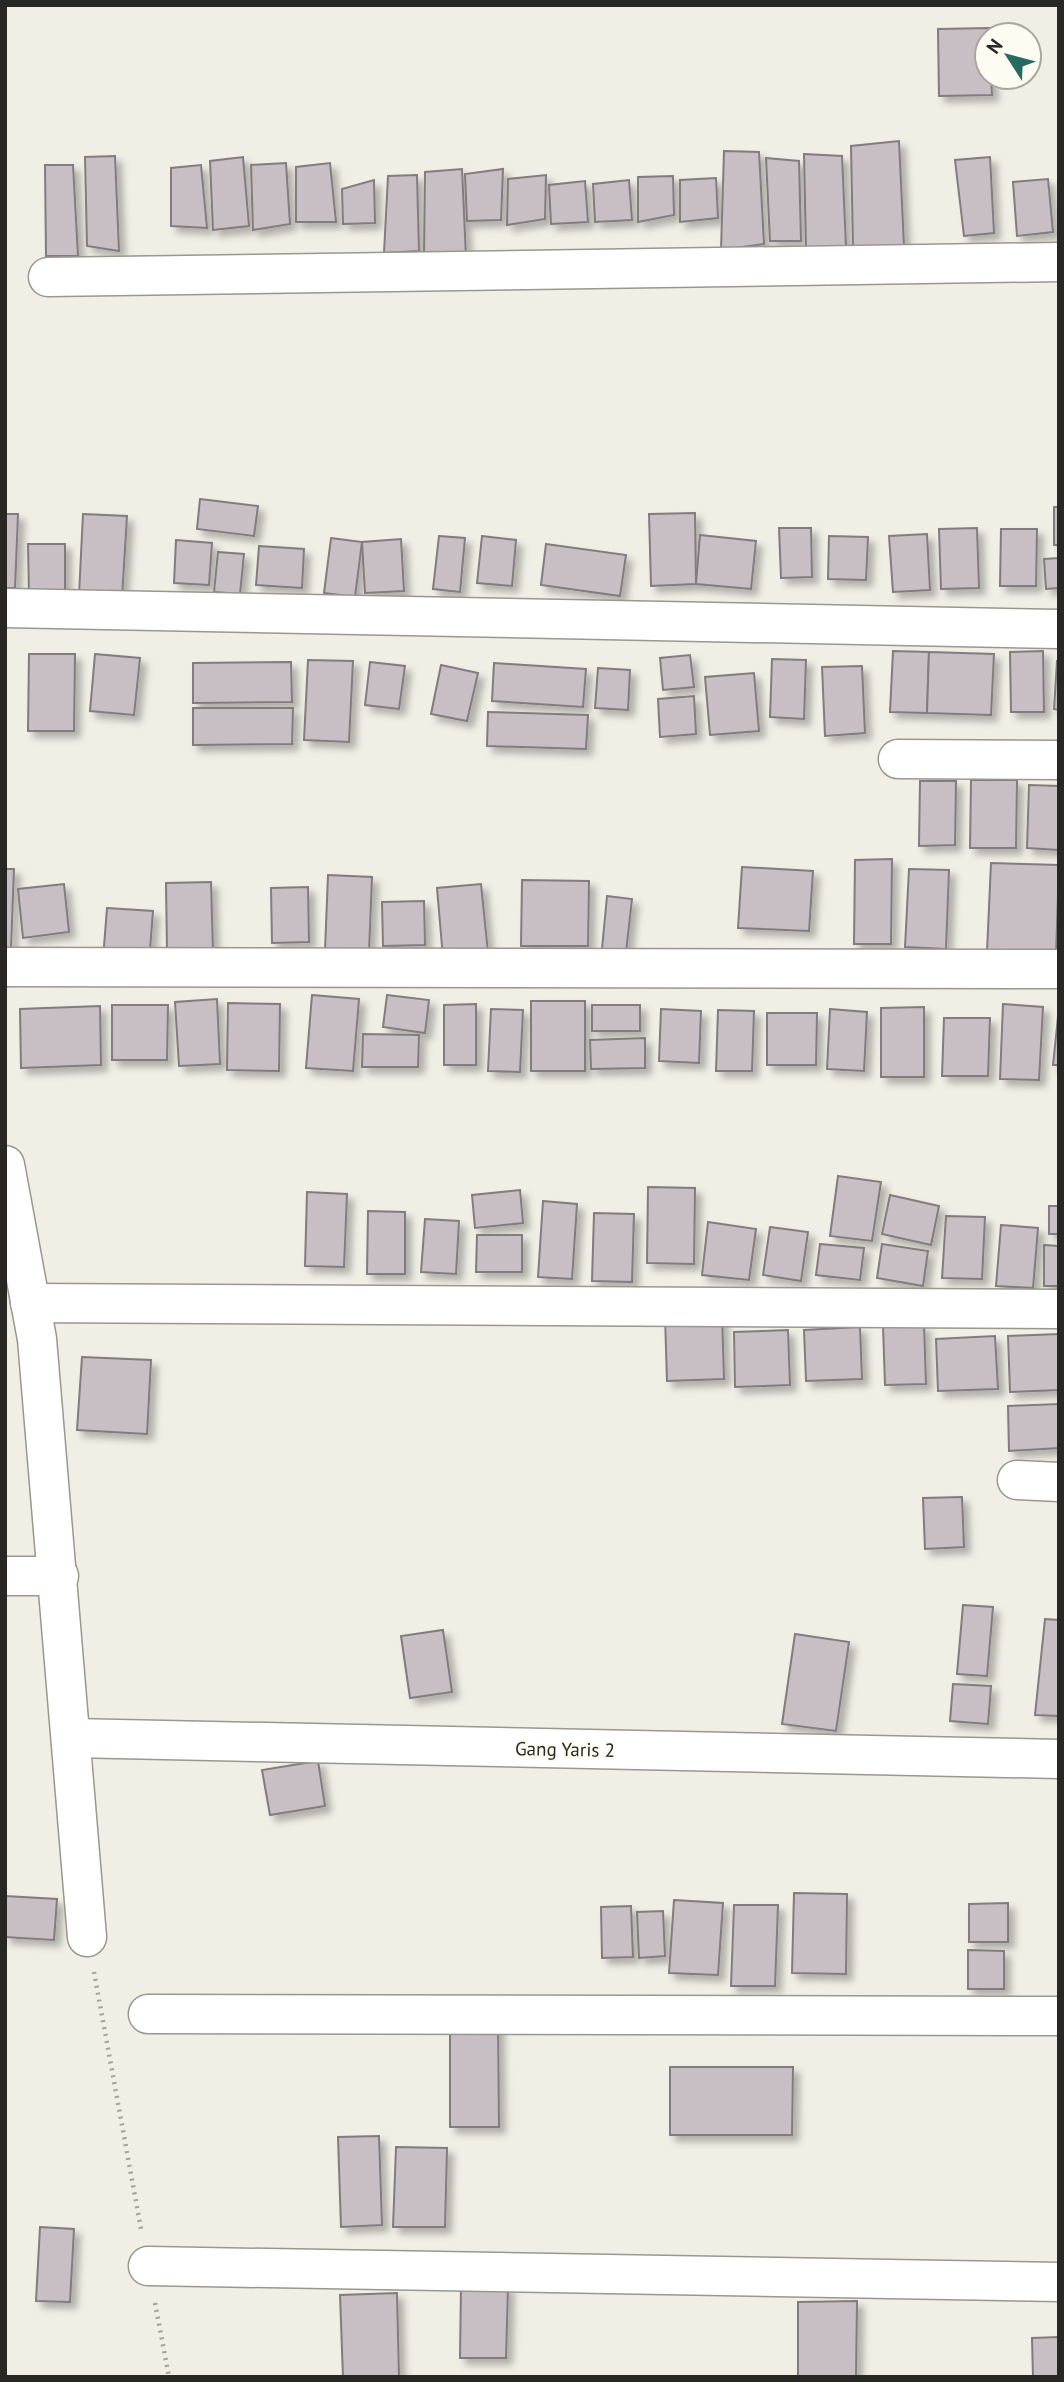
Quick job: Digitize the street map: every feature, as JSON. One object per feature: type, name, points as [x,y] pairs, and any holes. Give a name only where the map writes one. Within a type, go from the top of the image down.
[{"type":"street","points":[[48,277],[1059,262]]},
{"type":"street","points":[[5,608],[1059,629]]},
{"type":"street","points":[[898,759],[1059,760]]},
{"type":"street","points":[[5,967],[1059,969]]},
{"type":"street","points":[[5,1165],[24,1327],[59,1576],[88,1937]]},
{"type":"street","points":[[24,1327],[1059,1309]]},
{"type":"street","points":[[1017,1480],[1059,1482]]},
{"type":"street","points":[[5,1576],[59,1576]]},
{"type":"street","name":"Gang Yaris 2","points":[[72,1738],[1059,1759]]},
{"type":"street","points":[[148,2014],[1059,2017]]},
{"type":"street","points":[[148,2266],[1059,2282]]},
{"type":"path","points":[[88,1937],[169,2377]]},
{"type":"building","points":[[973,28],[973,91],[992,91],[992,95],[939,96],[938,29]]},
{"type":"building","points":[[899,141],[904,246],[853,247],[851,146]]},
{"type":"building","points":[[724,151],[759,152],[764,244],[721,250]]},
{"type":"building","points":[[804,154],[842,156],[846,247],[806,248]]},
{"type":"building","points":[[115,156],[119,251],[87,246],[85,157]]},
{"type":"building","points":[[243,157],[249,226],[213,230],[210,161]]},
{"type":"building","points":[[990,157],[994,233],[964,236],[955,160]]},
{"type":"building","points":[[766,158],[799,161],[801,241],[770,241]]},
{"type":"building","points":[[286,163],[290,224],[253,230],[251,165]]},
{"type":"building","points":[[330,163],[336,222],[296,222],[296,167]]},
{"type":"building","points":[[45,165],[73,165],[78,256],[46,256]]},
{"type":"building","points":[[201,165],[207,228],[171,226],[171,168]]},
{"type":"building","points":[[462,169],[466,258],[424,256],[425,172]]},
{"type":"building","points":[[503,169],[501,220],[467,221],[465,174]]},
{"type":"building","points":[[417,175],[419,251],[384,253],[388,176]]},
{"type":"building","points":[[546,175],[545,219],[507,225],[508,179]]},
{"type":"building","points":[[673,176],[674,215],[638,222],[638,177]]},
{"type":"building","points":[[716,178],[718,218],[680,222],[680,180]]},
{"type":"building","points":[[1048,179],[1053,232],[1017,236],[1013,182]]},
{"type":"building","points":[[374,180],[375,223],[343,224],[342,189]]},
{"type":"building","points":[[629,180],[632,220],[595,222],[593,184]]},
{"type":"building","points":[[585,181],[588,222],[551,224],[549,185]]},
{"type":"building","points":[[200,499],[258,506],[254,536],[197,529]]},
{"type":"building","points":[[1054,507],[1059,507],[1059,545],[1054,545]]},
{"type":"building","points":[[695,513],[696,584],[651,586],[649,514]]},
{"type":"building","points":[[5,514],[18,514],[15,588],[5,588]]},
{"type":"building","points":[[83,514],[127,516],[122,597],[79,595]]},
{"type":"building","points":[[779,528],[811,528],[812,577],[781,578]]},
{"type":"building","points":[[977,528],[979,588],[941,589],[939,529]]},
{"type":"building","points":[[1001,529],[1037,529],[1036,586],[1000,586]]},
{"type":"building","points":[[927,534],[930,590],[893,592],[889,536]]},
{"type":"building","points":[[700,535],[756,541],[751,589],[696,584]]},
{"type":"building","points":[[439,536],[465,538],[460,592],[433,589]]},
{"type":"building","points":[[482,536],[516,540],[512,586],[477,583]]},
{"type":"building","points":[[829,536],[868,537],[866,580],[828,579]]},
{"type":"building","points":[[331,538],[362,542],[355,597],[324,593]]},
{"type":"building","points":[[401,539],[404,591],[365,593],[362,542]]},
{"type":"building","points":[[176,540],[212,543],[209,585],[174,583]]},
{"type":"building","points":[[28,544],[65,544],[65,595],[29,596]]},
{"type":"building","points":[[546,544],[626,555],[620,596],[541,585]]},
{"type":"building","points":[[259,546],[304,549],[302,588],[256,585]]},
{"type":"building","points":[[218,552],[244,554],[240,594],[214,592]]},
{"type":"building","points":[[1059,558],[1059,588],[1046,589],[1044,559]]},
{"type":"building","points":[[893,651],[929,652],[927,713],[890,712]]},
{"type":"building","points":[[1043,651],[1044,712],[1011,712],[1010,652]]},
{"type":"building","points":[[929,652],[994,654],[991,715],[927,713]]},
{"type":"building","points":[[29,654],[75,654],[74,731],[28,731]]},
{"type":"building","points":[[95,654],[140,658],[134,715],[90,711]]},
{"type":"building","points":[[690,655],[694,687],[663,690],[660,658]]},
{"type":"building","points":[[772,659],[806,660],[804,719],[770,717]]},
{"type":"building","points":[[308,660],[353,661],[349,742],[304,740]]},
{"type":"building","points":[[1059,661],[1059,710],[1054,709]]},
{"type":"building","points":[[291,662],[292,702],[193,703],[193,663]]},
{"type":"building","points":[[370,662],[405,666],[399,709],[365,705]]},
{"type":"building","points":[[494,663],[586,669],[583,707],[492,701]]},
{"type":"building","points":[[441,665],[478,673],[467,721],[431,714]]},
{"type":"building","points":[[862,666],[865,733],[825,736],[822,667]]},
{"type":"building","points":[[598,668],[630,670],[628,710],[595,708]]},
{"type":"building","points":[[754,673],[759,731],[710,735],[705,677]]},
{"type":"building","points":[[694,696],[696,734],[660,737],[658,699]]},
{"type":"building","points":[[193,708],[293,708],[292,744],[193,745]]},
{"type":"building","points":[[488,712],[588,715],[586,749],[487,746]]},
{"type":"building","points":[[971,780],[1017,780],[1016,848],[970,848]]},
{"type":"building","points":[[920,781],[956,781],[955,845],[919,846]]},
{"type":"building","points":[[1029,785],[1059,786],[1059,850],[1027,848]]},
{"type":"building","points":[[892,859],[891,944],[854,944],[855,860]]},
{"type":"building","points":[[991,863],[1059,865],[1056,955],[987,952]]},
{"type":"building","points":[[742,867],[813,871],[809,931],[738,928]]},
{"type":"building","points":[[5,869],[14,869],[11,948],[5,948]]},
{"type":"building","points":[[909,869],[949,870],[946,949],[905,947]]},
{"type":"building","points":[[328,875],[372,877],[369,952],[325,950]]},
{"type":"building","points":[[522,880],[589,881],[588,946],[521,946]]},
{"type":"building","points":[[211,882],[213,952],[167,953],[166,883]]},
{"type":"building","points":[[64,884],[69,932],[23,938],[18,889]]},
{"type":"building","points":[[481,884],[488,953],[443,958],[437,888]]},
{"type":"building","points":[[308,887],[309,942],[272,943],[271,888]]},
{"type":"building","points":[[607,896],[632,899],[626,952],[602,949]]},
{"type":"building","points":[[424,901],[425,945],[383,946],[382,902]]},
{"type":"building","points":[[107,908],[153,911],[149,962],[103,959]]},
{"type":"building","points":[[312,995],[359,999],[353,1071],[306,1068]]},
{"type":"building","points":[[387,995],[429,1000],[425,1033],[383,1027]]},
{"type":"building","points":[[217,999],[220,1064],[179,1066],[175,1002]]},
{"type":"building","points":[[531,1001],[585,1001],[585,1071],[531,1071]]},
{"type":"building","points":[[228,1003],[280,1004],[279,1071],[227,1070]]},
{"type":"building","points":[[476,1004],[476,1065],[444,1065],[444,1005]]},
{"type":"building","points":[[1003,1004],[1043,1007],[1039,1080],[1000,1079]]},
{"type":"building","points":[[112,1005],[168,1005],[167,1060],[112,1060]]},
{"type":"building","points":[[592,1005],[640,1005],[640,1031],[592,1031]]},
{"type":"building","points":[[100,1006],[101,1065],[21,1068],[20,1009]]},
{"type":"building","points":[[924,1007],[924,1077],[881,1077],[881,1008]]},
{"type":"building","points":[[1059,1007],[1059,1065],[1053,1065]]},
{"type":"building","points":[[491,1009],[523,1010],[520,1072],[488,1071]]},
{"type":"building","points":[[661,1009],[701,1011],[699,1063],[659,1061]]},
{"type":"building","points":[[830,1009],[867,1012],[864,1071],[827,1069]]},
{"type":"building","points":[[718,1010],[754,1011],[752,1071],[716,1071]]},
{"type":"building","points":[[767,1013],[817,1013],[816,1065],[767,1065]]},
{"type":"building","points":[[944,1018],[990,1018],[988,1076],[942,1076]]},
{"type":"building","points":[[363,1034],[419,1035],[418,1067],[362,1067]]},
{"type":"building","points":[[645,1038],[645,1068],[591,1069],[590,1040]]},
{"type":"building","points":[[838,1176],[881,1182],[872,1241],[830,1236]]},
{"type":"building","points":[[648,1187],[695,1188],[694,1264],[647,1263]]},
{"type":"building","points":[[520,1190],[523,1223],[475,1228],[472,1195]]},
{"type":"building","points":[[307,1192],[347,1194],[344,1267],[305,1266]]},
{"type":"building","points":[[890,1195],[939,1206],[931,1245],[882,1234]]},
{"type":"building","points":[[543,1201],[577,1204],[572,1279],[538,1277]]},
{"type":"building","points":[[1049,1206],[1059,1206],[1059,1234],[1049,1234]]},
{"type":"building","points":[[368,1211],[405,1212],[405,1274],[367,1274]]},
{"type":"building","points":[[594,1213],[634,1214],[632,1282],[592,1281]]},
{"type":"building","points":[[946,1216],[985,1217],[982,1279],[942,1278]]},
{"type":"building","points":[[425,1219],[459,1221],[456,1274],[421,1272]]},
{"type":"building","points":[[708,1222],[756,1229],[749,1280],[702,1275]]},
{"type":"building","points":[[1001,1225],[1038,1228],[1033,1288],[996,1286]]},
{"type":"building","points":[[770,1227],[808,1232],[801,1281],[763,1275]]},
{"type":"building","points":[[477,1235],[522,1235],[522,1272],[476,1272]]},
{"type":"building","points":[[820,1244],[864,1248],[860,1280],[816,1275]]},
{"type":"building","points":[[882,1244],[928,1251],[923,1286],[877,1278]]},
{"type":"building","points":[[1044,1245],[1059,1246],[1059,1286],[1044,1286]]},
{"type":"building","points":[[722,1315],[724,1379],[667,1381],[665,1317]]},
{"type":"building","points":[[924,1325],[926,1384],[885,1385],[883,1326]]},
{"type":"building","points":[[860,1327],[862,1379],[806,1381],[804,1330]]},
{"type":"building","points":[[788,1330],[790,1385],[735,1387],[734,1332]]},
{"type":"building","points":[[1059,1334],[1059,1390],[1010,1392],[1008,1336]]},
{"type":"building","points":[[995,1336],[998,1389],[938,1391],[936,1339]]},
{"type":"building","points":[[82,1357],[151,1360],[147,1434],[77,1430]]},
{"type":"building","points":[[1059,1404],[1059,1448],[1009,1451],[1008,1406]]},
{"type":"building","points":[[962,1497],[964,1547],[925,1549],[923,1498]]},
{"type":"building","points":[[963,1605],[993,1607],[987,1676],[957,1674]]},
{"type":"building","points":[[1045,1619],[1059,1620],[1059,1716],[1035,1715]]},
{"type":"building","points":[[443,1630],[452,1692],[410,1698],[401,1636]]},
{"type":"building","points":[[795,1634],[849,1642],[836,1731],[782,1724]]},
{"type":"building","points":[[953,1684],[991,1686],[988,1724],[950,1721]]},
{"type":"building","points":[[318,1761],[325,1806],[270,1815],[262,1770]]},
{"type":"building","points":[[794,1893],[847,1894],[846,1974],[792,1973]]},
{"type":"building","points":[[5,1896],[57,1899],[54,1940],[5,1937]]},
{"type":"building","points":[[674,1900],[723,1903],[718,1975],[669,1973]]},
{"type":"building","points":[[1008,1903],[1008,1942],[969,1942],[969,1904]]},
{"type":"building","points":[[734,1905],[778,1905],[775,1986],[731,1986]]},
{"type":"building","points":[[631,1906],[633,1957],[602,1958],[601,1907]]},
{"type":"building","points":[[663,1911],[665,1956],[639,1958],[637,1912]]},
{"type":"building","points":[[968,1950],[1004,1951],[1004,1989],[968,1989]]},
{"type":"building","points":[[450,2024],[498,2024],[499,2127],[450,2127]]},
{"type":"building","points":[[670,2067],[793,2067],[792,2135],[670,2135]]},
{"type":"building","points":[[379,2136],[382,2225],[341,2227],[338,2137]]},
{"type":"building","points":[[396,2147],[447,2148],[445,2227],[393,2227]]},
{"type":"building","points":[[40,2227],[74,2229],[70,2302],[36,2301]]},
{"type":"building","points":[[461,2286],[508,2286],[506,2358],[460,2358]]},
{"type":"building","points":[[397,2293],[399,2377],[343,2377],[340,2295]]},
{"type":"building","points":[[857,2301],[856,2377],[798,2377],[798,2302]]},
{"type":"building","points":[[1059,2337],[1059,2377],[1033,2377],[1032,2338]]}]
